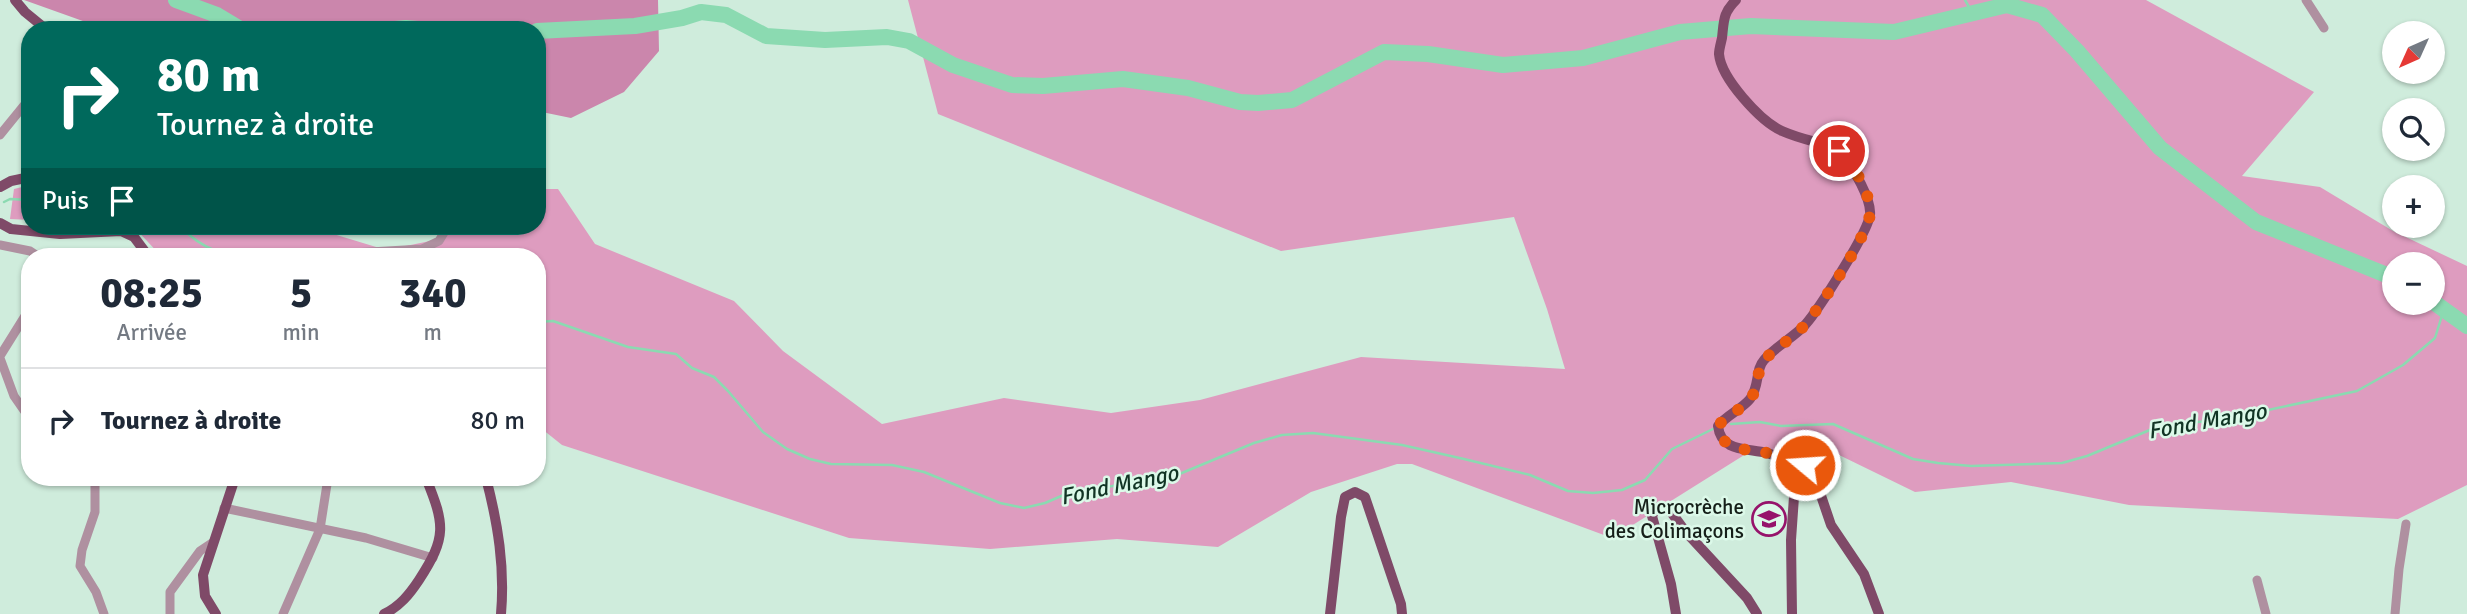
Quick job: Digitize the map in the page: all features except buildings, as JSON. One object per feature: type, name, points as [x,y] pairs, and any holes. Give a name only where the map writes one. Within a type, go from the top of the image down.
[{"type":"main road","points":[[15,0],[36,21]]},
{"type":"main road","points":[[1736,0],[1725,12],[1719,55],[1741,96],[1780,130],[1826,144],[1839,151],[1849,161],[1865,192],[1870,214],[1861,236],[1818,309],[1793,336],[1764,360],[1759,368],[1758,384],[1749,401],[1718,426],[1719,435],[1725,443],[1735,448],[1785,459],[1796,468]]},
{"type":"main road","points":[[0,187],[21,179]]},
{"type":"main road","points":[[0,223],[11,229],[21,230]]},
{"type":"main road","points":[[130,235],[142,248]]},
{"type":"main road","points":[[1796,468],[1805,465],[1814,475],[1831,525],[1864,574],[1879,614]]},
{"type":"main road","points":[[1792,614],[1791,540],[1796,468]]},
{"type":"main road","points":[[216,614],[205,596],[202,581],[232,486]]},
{"type":"main road","points":[[384,614],[409,595],[433,558],[440,541],[438,507],[429,486]]},
{"type":"main road","points":[[488,486],[497,519],[501,551],[501,614]]},
{"type":"main road","points":[[1330,614],[1341,516],[1345,497],[1355,492],[1365,496],[1373,516],[1402,614]]},
{"type":"main road","points":[[1676,614],[1671,584],[1652,516],[1656,508],[1661,507],[1671,512],[1747,598],[1757,614]]},
{"type":"street","points":[[2305,0],[2324,27]]},
{"type":"street","points":[[0,135],[21,109]]},
{"type":"street","points":[[425,248],[435,245],[442,235]]},
{"type":"street","points":[[0,245],[21,249]]},
{"type":"street","points":[[21,323],[0,357],[14,396],[21,406]]},
{"type":"street","points":[[95,486],[95,512],[82,550],[80,566],[96,592],[104,614]]},
{"type":"street","points":[[283,614],[320,529],[327,486]]},
{"type":"street","points":[[224,509],[366,538],[433,558]]},
{"type":"street","points":[[2395,614],[2406,524]]},
{"type":"street","points":[[170,614],[170,592],[200,551],[212,543]]},
{"type":"street","points":[[2257,580],[2266,614]]},
{"type":"shaded area","points":[[24,0],[658,0],[659,51],[624,92],[571,118],[546,113],[546,21],[83,21]]},
{"type":"shaded area","points":[[908,0],[2146,0],[2314,92],[2242,176],[2320,187],[2382,224],[2382,238],[2408,238],[2437,252],[2382,252],[2382,315],[2445,315],[2445,256],[2467,266],[2467,485],[2398,519],[2129,505],[2011,482],[1915,492],[1835,453],[1749,452],[1612,538],[1412,464],[1397,464],[1311,492],[1218,547],[1117,539],[990,549],[849,538],[562,445],[546,432],[546,248],[396,248],[440,239],[443,235],[546,235],[546,189],[558,189],[595,244],[734,301],[783,351],[882,424],[1004,398],[1111,413],[1200,400],[1361,357],[1565,369],[1514,217],[1281,251],[938,114]]},
{"type":"shaded area","points":[[21,187],[21,220],[10,219],[14,189]]},
{"type":"shaded area","points":[[141,235],[337,235],[379,248],[154,248]]},
{"type":"waterway","points":[[176,0],[227,21]]},
{"type":"waterway","points":[[1965,0],[1972,12]]},
{"type":"waterway","points":[[546,31],[635,26],[701,12],[726,15],[766,36],[825,40],[887,37],[909,41],[953,65],[1012,85],[1043,86],[1123,79],[1188,88],[1240,102],[1258,103],[1292,100],[1384,52],[1428,54],[1503,65],[1583,58],[1680,32],[1751,26],[1894,32],[2007,5],[2042,15],[2077,51],[2160,148],[2256,222],[2382,273]]},
{"type":"waterway","name":"Fond Mango","points":[[4,202],[10,199],[21,200]]},
{"type":"waterway","name":"Fond Mango","points":[[190,235],[210,248]]},
{"type":"waterway","points":[[2445,310],[2467,326]]},
{"type":"waterway","name":"Fond Mango","points":[[1731,424],[1833,424],[1913,459],[1938,463],[1971,466],[2062,463],[2087,456],[2162,425],[2221,420],[2357,391],[2403,365],[2435,338],[2442,315]]},
{"type":"waterway","name":"Fond Mango","points":[[546,321],[553,321],[628,347],[676,354],[692,368],[714,377],[763,432],[787,449],[810,459],[831,464],[892,465],[924,472],[1000,503],[1024,508],[1066,494],[1177,475],[1254,443],[1282,435],[1313,433],[1402,445],[1464,459],[1530,475],[1568,491],[1593,493],[1622,490],[1645,480],[1672,449],[1715,428]]},
{"type":"place","name":"Microcrèche des Colimaçons","points":[[1769,519]]},
{"type":"route","points":[[1805,465],[1796,468],[1785,459],[1735,448],[1725,443],[1719,435],[1718,426],[1723,419],[1749,401],[1758,384],[1759,368],[1764,360],[1804,326],[1818,309],[1861,236],[1870,214],[1865,192],[1849,161],[1839,151]]}]
